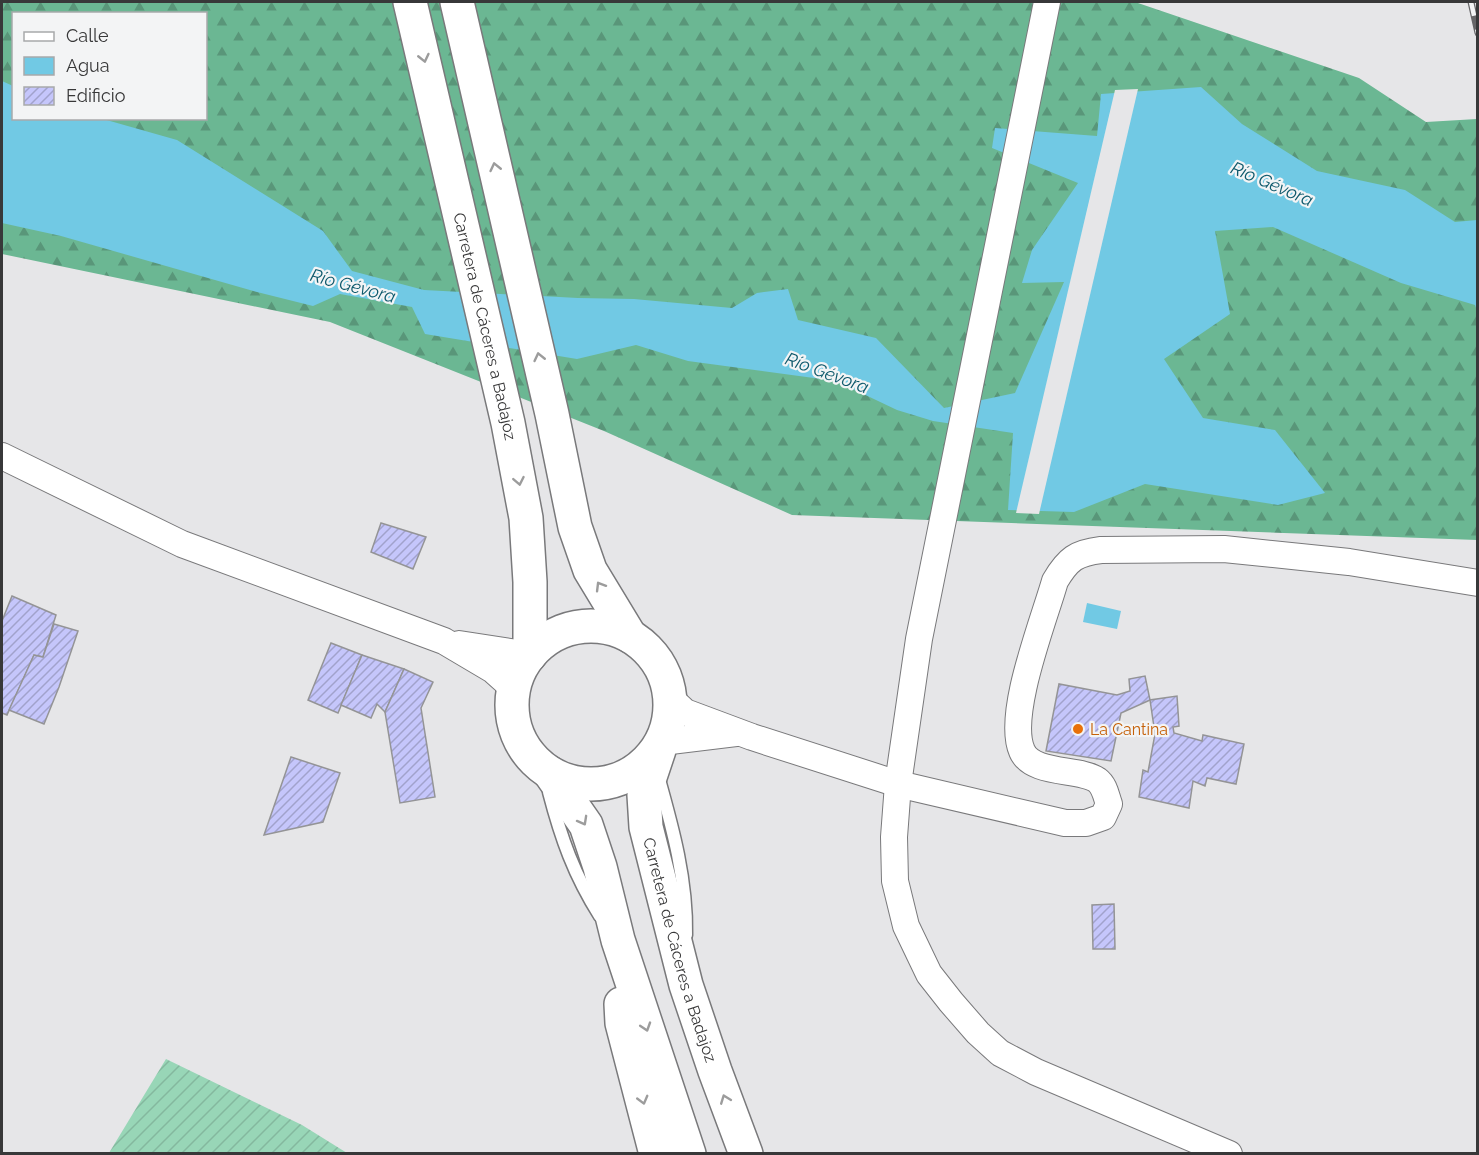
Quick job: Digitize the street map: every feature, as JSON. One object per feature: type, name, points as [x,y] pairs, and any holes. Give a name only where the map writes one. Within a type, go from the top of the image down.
[{"type":"highway","name":"Carretera de Cáceres a Badajoz","points":[[410,2],[508,423],[526,518],[530,582],[530,655]]},
{"type":"highway","points":[[457,2],[552,414],[575,527],[590,570],[630,636]]},
{"type":"highway","points":[[546,770],[574,783],[600,785],[625,778],[658,753],[670,722],[670,698],[664,673],[651,652],[630,636],[610,627],[588,625],[566,630],[546,640],[530,655],[522,667],[512,687],[512,706],[516,732],[529,755],[546,770],[586,825],[600,867],[618,942],[689,1154]]},
{"type":"highway","name":"Carretera de Cáceres a Badajoz","points":[[658,753],[644,795],[646,827],[686,985],[746,1154]]},
{"type":"highway","points":[[618,942],[622,1023],[656,1154]]},
{"type":"street","points":[[1047,2],[919,639],[898,784],[894,837],[895,881],[906,926],[929,974],[971,1026],[1000,1053],[1036,1072],[1229,1154]]},
{"type":"street","points":[[2,456],[182,544],[444,641],[493,670],[512,687]]},
{"type":"street","points":[[670,698],[686,712],[898,784],[1065,823],[1086,823],[1103,817],[1109,804],[1104,788],[1096,779],[1034,763],[1022,753],[1018,740],[1019,701],[1055,581],[1074,556],[1086,552],[1224,549],[1349,562],[1478,583]]},
{"type":"street","points":[[444,641],[530,655]]},
{"type":"street","points":[[658,753],[740,732]]},
{"type":"green space","points":[[2,2],[1135,2],[1359,78],[1426,122],[1477,119],[1477,540],[792,515],[604,431],[330,322],[2,254]]},
{"type":"green space","points":[[166,1059],[302,1125],[347,1153],[109,1153]]},
{"type":"water","name":"Río Gévora","points":[[2,81],[12,86],[12,120],[107,120],[177,140],[323,231],[352,271],[424,290],[634,299],[732,308],[757,293],[788,289],[798,320],[876,338],[944,408],[1015,393],[1064,282],[1022,283],[1032,250],[1078,183],[992,148],[995,128],[1097,136],[1101,94],[1201,87],[1242,124],[1317,171],[1405,190],[1455,222],[1477,220],[1477,311],[1475,305],[1401,283],[1273,227],[1215,231],[1230,314],[1164,359],[1203,418],[1275,430],[1325,493],[1278,505],[1145,484],[1074,512],[1008,510],[1013,433],[933,421],[897,410],[836,381],[688,361],[636,345],[577,359],[425,334],[412,307],[340,294],[313,306],[61,236],[2,223]]},
{"type":"water","points":[[1087,603],[1121,611],[1117,629],[1083,622]]},
{"type":"pier","points":[[1138,89],[1039,514],[1016,513],[1115,90]]},
{"type":"building","points":[[381,523],[426,537],[413,569],[371,552]]},
{"type":"building","points":[[12,596],[56,615],[43,657],[34,655],[7,715],[2,713],[2,621]]},
{"type":"building","points":[[54,624],[78,631],[44,724],[9,710],[34,655],[43,657]]},
{"type":"building","points":[[331,643],[362,655],[338,713],[308,700]]},
{"type":"building","points":[[362,655],[404,669],[385,712],[377,704],[371,718],[341,705]]},
{"type":"building","points":[[404,669],[433,682],[421,708],[435,797],[400,803],[385,712]]},
{"type":"building","points":[[1145,676],[1150,700],[1121,713],[1111,761],[1046,751],[1059,684],[1117,695],[1130,691],[1129,679]]},
{"type":"building","points":[[1177,696],[1179,726],[1173,727],[1174,733],[1202,741],[1203,735],[1244,744],[1236,784],[1207,778],[1205,786],[1193,781],[1189,808],[1139,797],[1143,770],[1148,772],[1155,734],[1150,700]]},
{"type":"building","points":[[291,757],[340,773],[323,822],[264,835]]},
{"type":"building","points":[[1114,904],[1115,949],[1093,949],[1092,905]]},
{"type":"railway","points":[[1471,2],[1478,33]]},
{"type":"place","name":"La Cantina","points":[[1078,729]]}]
